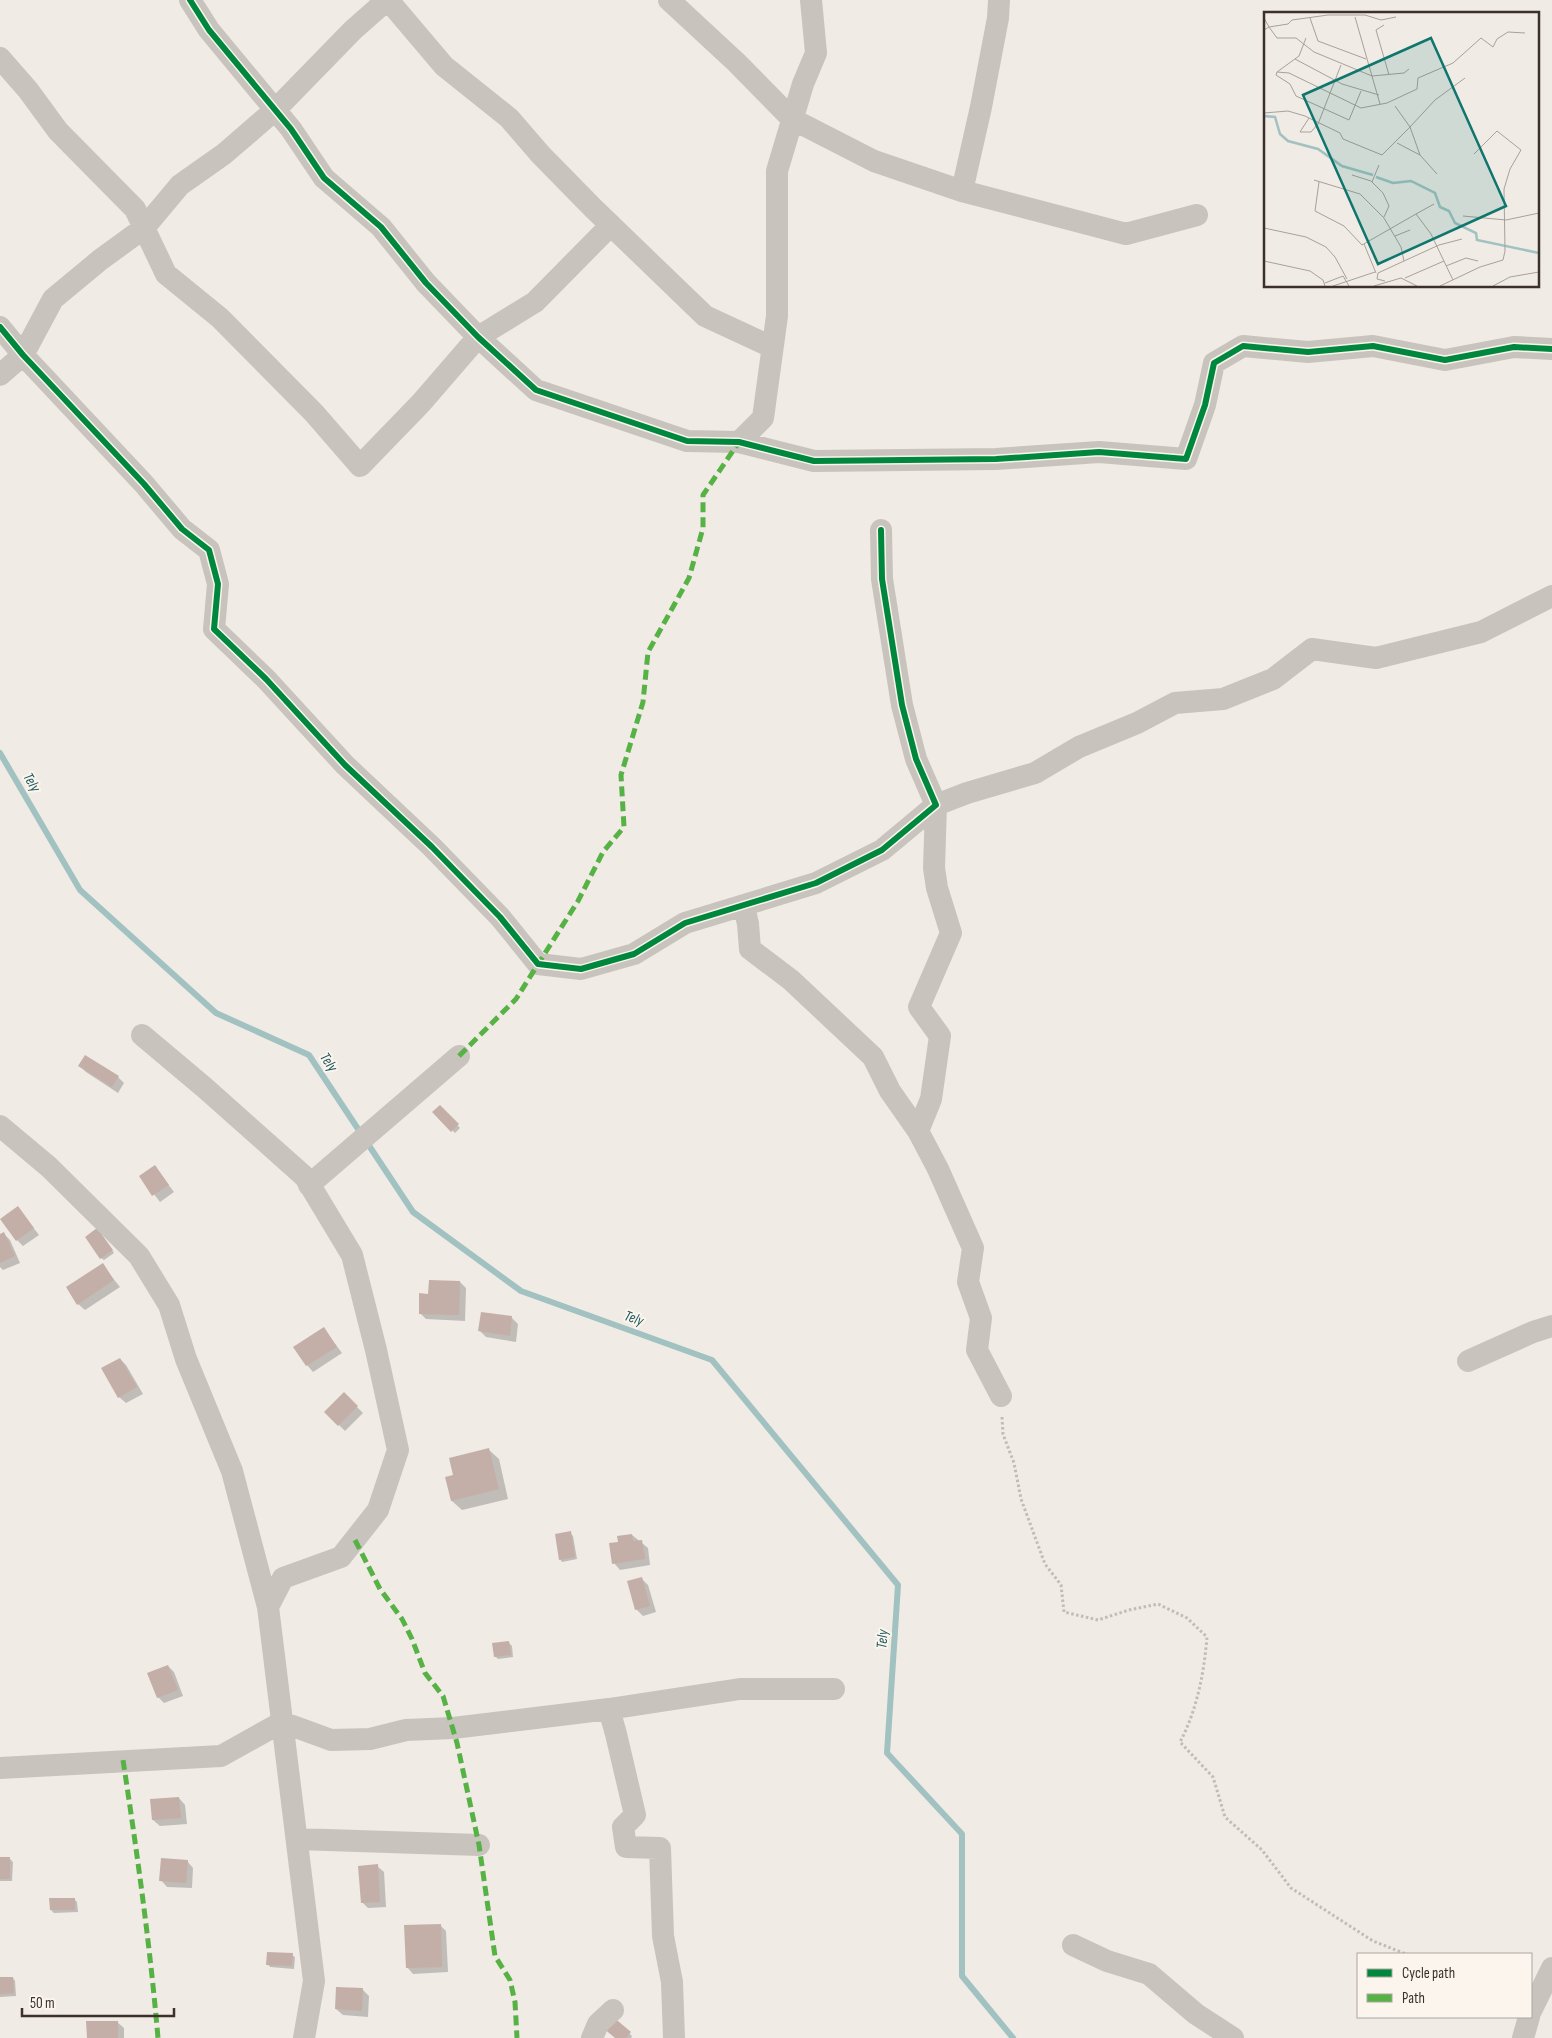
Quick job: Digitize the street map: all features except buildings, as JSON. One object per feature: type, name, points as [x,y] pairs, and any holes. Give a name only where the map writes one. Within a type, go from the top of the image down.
[{"type":"street","points":[[190,0],[209,30],[290,129],[324,178],[381,227],[426,283],[478,337],[536,390],[687,441],[739,442],[814,461],[996,459],[1099,452],[1186,459],[1205,405],[1214,363],[1243,346],[1308,352],[1373,346],[1445,360],[1514,347],[1552,349]]},
{"type":"street","points":[[0,374],[23,355],[53,299],[144,228],[180,186],[224,154],[275,110],[353,30],[388,0],[444,66],[509,118],[541,155],[705,316],[772,347]]},
{"type":"street","points":[[669,0],[737,63],[792,119],[874,161],[962,191],[1126,234],[1197,215]]},
{"type":"street","points":[[739,442],[763,418],[776,316],[777,171],[803,84],[816,53],[811,0]]},
{"type":"street","points":[[962,191],[983,98],[998,18],[999,0]]},
{"type":"street","points":[[0,58],[28,90],[58,131],[135,209],[166,274],[220,318],[314,413],[360,466],[421,403],[478,337],[535,302],[611,225]]},
{"type":"street","points":[[0,327],[23,355],[144,484],[182,529],[209,550],[218,584],[214,629],[272,686],[345,765],[432,847],[500,917],[538,964],[581,969],[590,967],[634,954],[685,923],[816,883],[882,850],[936,805],[967,793],[1035,773],[1079,747],[1175,703],[1223,699],[1273,679],[1312,649],[1376,658],[1481,632],[1552,596]]},
{"type":"street","points":[[881,530],[882,579],[902,705],[916,759],[936,805],[934,868],[937,888],[951,933],[919,1007],[940,1036],[931,1099],[918,1131]]},
{"type":"street","points":[[744,906],[750,949],[790,980],[873,1057],[890,1091],[918,1131],[938,1169],[974,1248],[968,1282],[982,1318],[977,1350],[1000,1396]]},
{"type":"street","points":[[142,1035],[305,1177],[352,1255],[376,1350],[398,1450],[378,1510],[341,1557],[283,1578],[268,1607]]},
{"type":"street","points":[[309,1184],[459,1056]]},
{"type":"street","points":[[0,1126],[49,1167],[139,1256],[169,1305],[186,1359],[232,1471],[268,1607],[314,1981],[304,2038]]},
{"type":"street","points":[[1468,1361],[1532,1332],[1552,1326]]},
{"type":"street","points":[[0,1768],[221,1756],[282,1722],[331,1740],[370,1739],[406,1730],[453,1728],[609,1709],[740,1689],[834,1689]]},
{"type":"street","points":[[609,1709],[635,1815],[623,1827],[626,1847],[660,1848],[663,1936],[672,1982],[674,2038]]},
{"type":"street","points":[[297,1838],[480,1845]]},
{"type":"street","points":[[1073,1945],[1107,1961],[1149,1974],[1196,2014],[1233,2038]]},
{"type":"street","points":[[1532,2009],[1552,1968]]},
{"type":"street","points":[[592,2038],[598,2024],[613,2010]]},
{"type":"street","points":[[1524,2038],[1529,2018]]},
{"type":"path","points":[[1000,1396],[1003,1434],[1014,1463],[1021,1500],[1045,1564],[1061,1585],[1064,1612],[1098,1620],[1129,1610],[1158,1604],[1187,1618],[1207,1637],[1199,1686],[1189,1724],[1180,1742],[1213,1777],[1226,1818],[1262,1850],[1291,1888],[1373,1941],[1403,1953]]},
{"type":"waterway","name":"Tely","points":[[0,753],[80,890],[216,1013],[309,1055],[413,1212],[521,1291],[712,1360],[898,1585],[887,1753],[962,1834],[962,1976],[1013,2038]]},
{"type":"marked path","points":[[459,1056],[516,999],[578,901],[603,852],[624,827],[621,775],[643,702],[648,652],[689,578],[703,528],[703,495],[739,442]]},
{"type":"marked path","points":[[355,1540],[380,1589],[402,1619],[425,1673],[443,1696],[457,1743],[479,1845],[495,1956],[510,1980],[515,2002],[517,2038]]},
{"type":"marked path","points":[[123,1760],[143,1899],[158,2038]]},
{"type":"cycle path","points":[[190,0],[209,30],[291,129],[324,178],[381,227],[426,283],[478,337],[536,390],[687,441],[739,442],[814,461],[996,459],[1099,452],[1186,459],[1205,405],[1214,363],[1243,346],[1308,352],[1373,346],[1445,360],[1514,347],[1552,349]]},
{"type":"cycle path","points":[[0,327],[23,355],[144,484],[182,529],[209,550],[218,584],[214,629],[266,679],[345,765],[432,847],[500,917],[538,964],[581,969],[634,954],[685,923],[816,883],[882,850],[936,805],[916,759],[902,705],[882,579],[881,530]]}]
